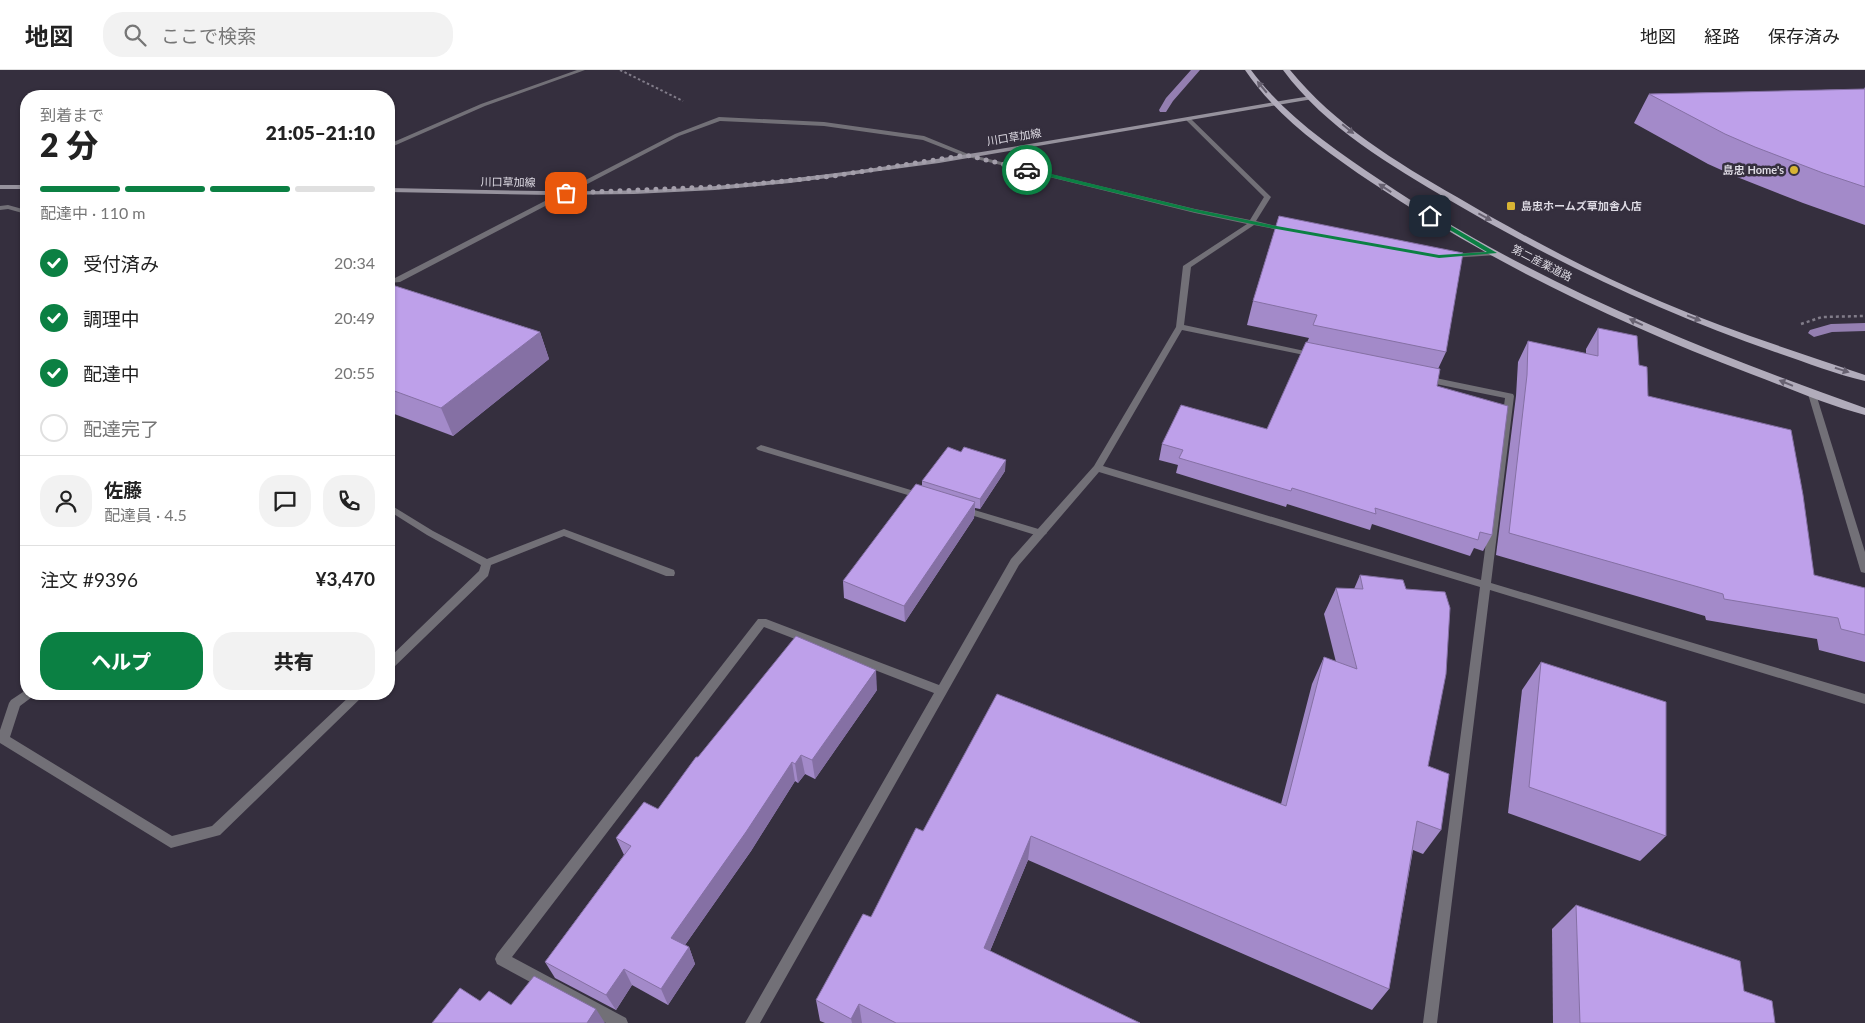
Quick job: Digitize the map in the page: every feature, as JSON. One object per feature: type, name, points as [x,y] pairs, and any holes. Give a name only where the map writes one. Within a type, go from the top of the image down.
[{"type":"main road","name":"第二産業道路","points":[[1248,70],[1276,104],[1324,145],[1382,186],[1494,253],[1650,328],[1812,394],[1865,412]]},
{"type":"main road","name":"第二産業道路","points":[[1286,70],[1311,98],[1360,139],[1408,171],[1476,212],[1657,304],[1746,338],[1865,378]]},
{"type":"main road","name":"川口草加線","points":[[395,190],[566,193],[724,187],[833,176],[1311,98]]},
{"type":"main road","points":[[0,187],[20,187]]},
{"type":"street","points":[[395,143],[484,105],[582,70]]},
{"type":"street","points":[[395,280],[677,135],[719,119],[824,124],[924,138],[966,155],[1252,223],[1301,232]]},
{"type":"street","points":[[752,1023],[1015,562],[1097,468],[1180,327],[1187,266],[1252,223],[1268,197],[1188,119]]},
{"type":"street","points":[[0,208],[8,207],[20,210]]},
{"type":"street","points":[[1439,257],[1494,253]]},
{"type":"street","points":[[1180,327],[1326,358]]},
{"type":"street","points":[[1413,376],[1510,396],[1430,1023]]},
{"type":"street","points":[[1812,394],[1865,569]]},
{"type":"street","points":[[760,448],[929,499]]},
{"type":"street","points":[[1097,468],[1865,698]]},
{"type":"street","points":[[948,504],[1042,533]]},
{"type":"street","points":[[395,511],[430,533],[487,563],[564,532],[670,573]]},
{"type":"street","points":[[395,659],[484,573],[487,563]]},
{"type":"street","points":[[621,1023],[502,959],[762,622],[942,691]]},
{"type":"street","points":[[20,700],[15,703],[3,739],[171,842],[216,831],[353,700]]},
{"type":"path","points":[[620,70],[719,119]]},
{"type":"path","points":[[1797,328],[1805,321],[1822,317],[1865,316]]},
{"type":"building","points":[[1865,89],[1865,187],[1755,147],[1725,134],[1649,94]]},
{"type":"building","points":[[1279,216],[1463,253],[1446,352],[1313,325],[1317,315],[1253,301]]},
{"type":"building","points":[[395,286],[540,332],[441,408],[395,391]]},
{"type":"building","points":[[1598,328],[1637,336],[1639,365],[1647,367],[1648,396],[1791,430],[1803,495],[1814,575],[1865,588],[1865,635],[1841,629],[1838,618],[1724,599],[1723,594],[1509,533],[1527,375],[1528,341],[1598,356]]},
{"type":"building","points":[[1306,342],[1440,369],[1437,386],[1508,406],[1492,535],[1480,532],[1478,540],[1375,508],[1376,514],[1292,488],[1291,491],[1179,458],[1183,450],[1162,444],[1181,405],[1267,429]]},
{"type":"building","points":[[948,447],[961,452],[964,447],[1006,460],[980,499],[922,481]]},
{"type":"building","points":[[916,484],[975,502],[904,606],[843,581]]},
{"type":"building","points":[[1360,575],[1403,580],[1406,589],[1445,592],[1450,608],[1446,674],[1428,766],[1449,774],[1441,830],[1417,821],[1389,989],[1031,836],[984,948],[1140,1023],[896,1023],[859,1004],[851,1019],[816,1000],[863,914],[871,917],[916,828],[923,831],[997,694],[1286,806],[1324,657],[1357,669],[1336,588],[1363,589]]},
{"type":"building","points":[[796,636],[876,670],[812,760],[801,755],[795,764],[792,762],[746,832],[671,938],[689,947],[661,989],[624,969],[606,995],[545,962],[631,846],[616,838],[644,802],[658,809],[696,757],[698,757]]},
{"type":"building","points":[[1541,662],[1666,702],[1666,836],[1529,787]]},
{"type":"building","points":[[1576,905],[1740,961],[1744,991],[1772,1001],[1775,1023],[1580,1023]]},
{"type":"building","points":[[534,976],[596,1009],[587,1023],[432,1023],[460,988],[480,1001],[489,991],[511,1005]]},
{"type":"waterway","points":[[1163,110],[1169,100],[1196,70]]},
{"type":"waterway","points":[[1814,333],[1831,328],[1865,327]]},
{"type":"way so far","points":[[566,193],[714,188],[833,176],[966,155],[1027,170]]},
{"type":"place","name":"島忠 Home's","points":[[1794,170]]},
{"type":"place","name":"島忠ホームズ草加舎人店","points":[[1511,206]]},
{"type":"route","points":[[1027,170],[1194,211],[1271,227],[1439,257],[1494,253],[1430,216]]}]
